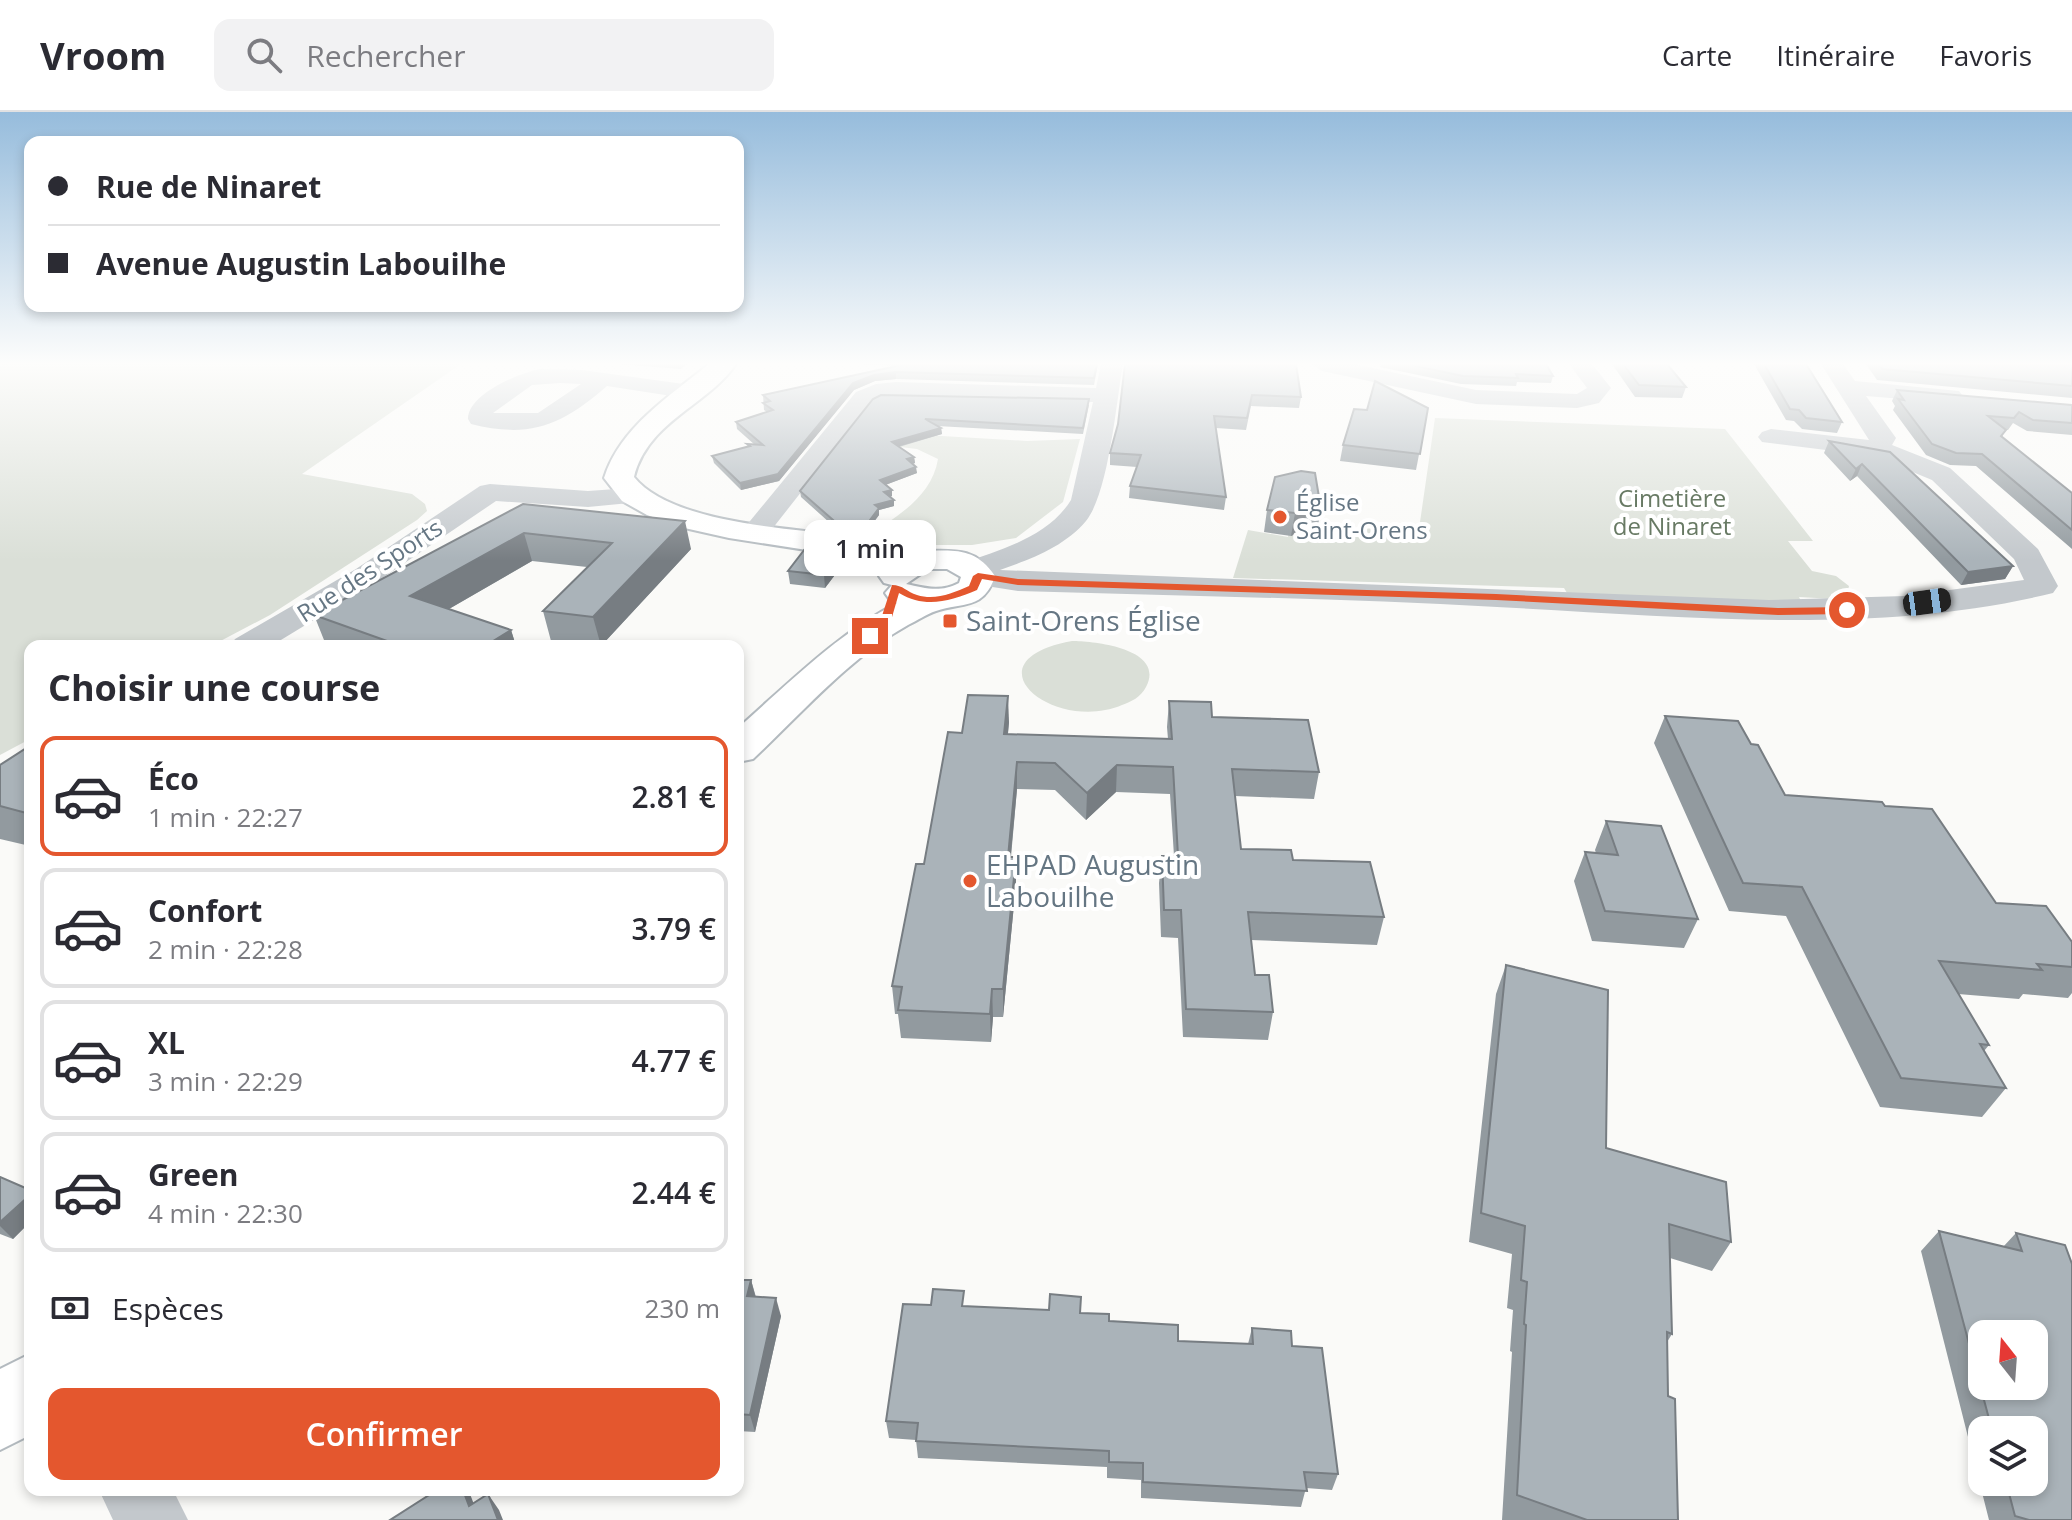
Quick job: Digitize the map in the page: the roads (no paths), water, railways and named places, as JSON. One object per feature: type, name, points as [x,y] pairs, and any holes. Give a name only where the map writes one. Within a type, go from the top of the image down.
[{"type":"street","points":[[649,430],[623,460],[619,478],[630,496],[680,518],[932,570],[1018,582],[1496,597],[1778,612],[1876,609],[2054,592],[2027,555],[1941,474],[1878,449],[1771,437]]},
{"type":"street","points":[[755,532],[838,430]]},
{"type":"street","points":[[744,745],[836,661],[884,624],[930,600],[904,594],[932,570],[1033,545],[1054,534],[1080,511],[1100,430]]},
{"type":"street","points":[[1877,430],[1883,438],[1878,449]]},
{"type":"street","name":"Rue des Sports","points":[[257,640],[367,575],[490,492],[588,499],[630,496]]},
{"type":"street","points":[[884,624],[932,570]]},
{"type":"street","points":[[0,1365],[24,1383]]},
{"type":"street","points":[[0,1415],[24,1393]]},
{"type":"street","points":[[136,1496],[154,1520]]},
{"type":"place","name":"Église Saint-Orens","points":[[1280,517]]},
{"type":"place","name":"Saint-Orens Église","points":[[950,621]]},
{"type":"place","name":"EHPAD Augustin Labouilhe","points":[[970,881]]},
{"type":"park label","name":"Cimetière de Ninaret","points":[[1672,513]]}]
